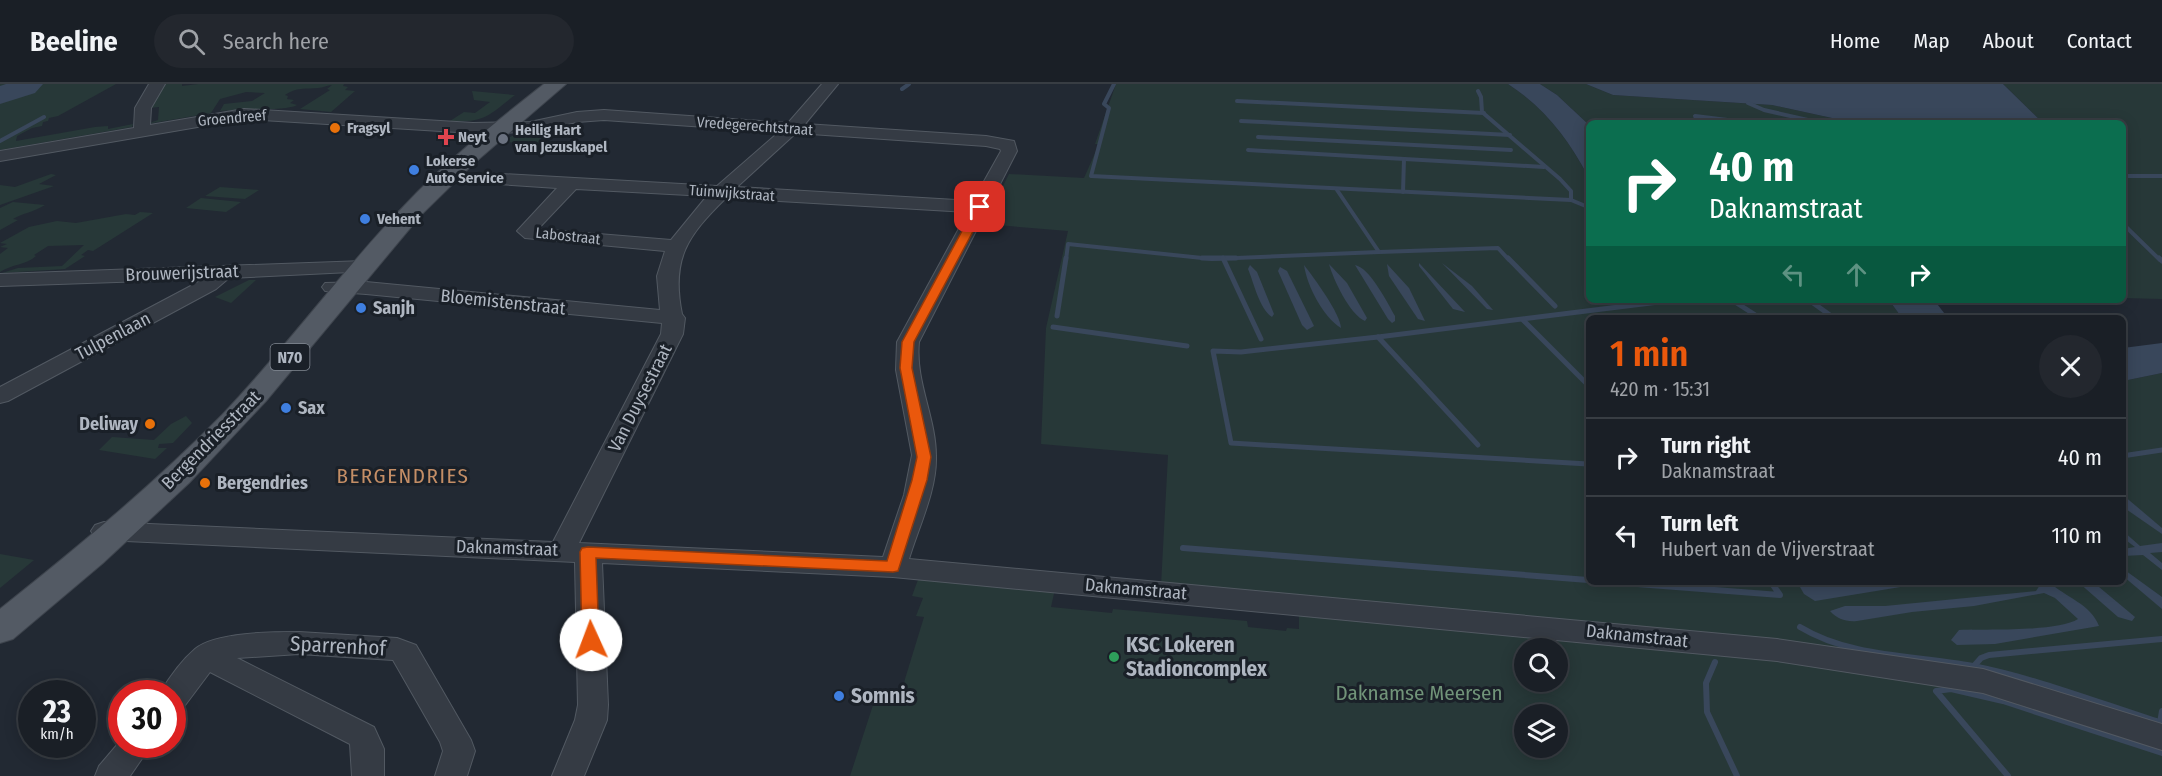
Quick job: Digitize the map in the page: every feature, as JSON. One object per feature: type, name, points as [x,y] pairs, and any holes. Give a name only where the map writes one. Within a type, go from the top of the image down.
[{"type":"main road","name":"N70","points":[[496,128],[543,84]]},
{"type":"main road","name":"N70","points":[[496,128],[556,84]]},
{"type":"main road","name":"Bergendriesstraat","points":[[0,612],[193,462],[298,347],[348,277],[421,188],[496,128]]},
{"type":"main road","name":"Bergendriesstraat","points":[[0,629],[107,531]]},
{"type":"street","points":[[142,130],[143,108],[157,84]]},
{"type":"street","name":"Van Duysestraat","points":[[575,551],[672,334],[674,318],[670,310],[667,277],[676,246],[718,193],[792,128],[830,84]]},
{"type":"street","name":"Groendreef","points":[[0,156],[252,113],[496,128]]},
{"type":"street","name":"Vredegerechtstraat","points":[[496,128],[530,127],[577,117],[604,116],[993,142],[1008,145],[1009,151],[980,207]]},
{"type":"street","name":"Tuinwijkstraat","points":[[484,178],[980,207]]},
{"type":"street","name":"Labostraat","points":[[571,183],[526,231],[532,234],[676,246]]},
{"type":"street","points":[[893,567],[920,480],[924,457],[906,368],[908,342],[980,207]]},
{"type":"street","name":"Brouwerijstraat","points":[[0,280],[224,272],[348,277]]},
{"type":"street","name":"Tulpenlaan","points":[[0,396],[209,285],[224,272]]},
{"type":"street","name":"Bloemistenstraat","points":[[348,277],[674,318]]},
{"type":"street","name":"Daknamstraat","points":[[107,531],[893,567],[1777,650],[1983,681],[2162,737]]},
{"type":"street","points":[[568,776],[591,720],[593,705],[575,551]]},
{"type":"street","name":"Sparrenhof","points":[[186,682],[206,657],[233,646],[259,643],[396,649],[406,653],[455,740],[459,751],[451,776]]},
{"type":"street","points":[[206,657],[363,736],[368,749],[368,776]]},
{"type":"street","points":[[111,776],[125,758]]},
{"type":"green space","points":[[0,84],[116,84],[58,116],[49,118],[48,121],[43,122],[42,126],[32,128],[17,136],[16,141],[95,127],[108,126],[108,129],[133,124],[132,127],[0,150]]},
{"type":"green space","points":[[161,84],[182,84],[182,86],[198,84],[344,84],[343,86],[348,87],[345,90],[355,91],[331,112],[300,109],[330,90],[327,89],[332,85],[289,92],[285,95],[288,96],[287,99],[294,100],[290,103],[297,105],[292,107],[220,111],[224,104],[252,101],[265,93],[246,92],[220,99],[211,113],[147,124],[158,120],[159,107],[149,108]]},
{"type":"green space","points":[[1116,84],[1508,84],[1533,103],[1554,125],[1586,173],[1586,303],[1891,303],[1900,315],[1586,315],[1586,585],[2126,585],[2126,380],[2162,373],[2162,732],[2011,684],[1161,586],[1168,455],[1041,444],[1046,328],[1068,231],[984,224],[1009,174],[1084,178],[1099,144],[1095,144]]},
{"type":"green space","points":[[1540,84],[1586,84],[1613,95],[1772,105],[1841,120],[1812,120],[1776,112],[1801,120],[1718,120],[1696,117],[1697,120],[1586,120],[1586,122],[1557,95]]},
{"type":"green space","points":[[2003,84],[2162,84],[2162,299],[2126,298],[2126,120],[2040,120]]},
{"type":"green space","points":[[472,91],[515,95],[499,108],[479,119],[450,121],[464,112],[475,113],[490,102],[474,100]]},
{"type":"green space","points":[[541,131],[543,134],[538,136],[546,144],[503,142],[516,135]]},
{"type":"green space","points":[[51,174],[56,175],[39,184],[54,186],[0,205],[0,185],[15,187]]},
{"type":"green space","points":[[220,187],[259,190],[245,199],[205,196]]},
{"type":"green space","points":[[201,198],[241,202],[226,212],[186,208]]},
{"type":"green space","points":[[13,202],[45,205],[13,219],[18,220],[0,230],[0,208]]},
{"type":"green space","points":[[140,212],[153,213],[93,251],[88,250],[81,255],[85,256],[65,269],[2,273],[18,268],[62,266],[84,245],[48,246],[34,255],[36,256],[32,259],[0,272],[0,254],[8,248],[0,247],[7,244],[0,243],[29,227],[57,221],[76,223],[126,214],[135,215]]},
{"type":"green space","points":[[249,280],[256,280],[231,303],[215,297]]},
{"type":"green space","points":[[186,416],[192,423],[173,443],[159,444],[158,448],[167,448],[155,459],[99,450],[112,437],[154,440],[171,424]]},
{"type":"green space","points":[[0,554],[34,560],[0,588]]},
{"type":"green space","name":"Daknamse Meersen","points":[[919,577],[1055,589],[1051,607],[1112,613],[1113,609],[1247,621],[1248,627],[1286,631],[1287,628],[1299,629],[1299,611],[1524,631],[1932,678],[2162,743],[2162,776],[850,776],[874,702],[900,705],[905,679],[924,617],[916,616],[923,598],[912,596]]},
{"type":"water","points":[[43,84],[35,93],[0,104],[0,86]]},
{"type":"water","points":[[1508,84],[1540,84],[1557,95],[1586,122],[1586,173],[1554,125],[1521,93]]},
{"type":"water","points":[[1586,84],[2003,84],[2040,120],[1841,120],[1772,105],[1613,95]]},
{"type":"water","points":[[1419,263],[1465,312],[1453,309]]},
{"type":"water","points":[[1442,263],[1472,286],[1493,310],[1487,309]]},
{"type":"water","points":[[1329,264],[1347,283],[1367,318],[1365,321],[1348,304]]},
{"type":"water","points":[[1387,264],[1409,288],[1425,321],[1418,319],[1389,276]]},
{"type":"water","points":[[1250,265],[1257,272],[1274,314],[1272,317],[1267,313],[1257,295],[1248,269]]},
{"type":"water","points":[[1304,265],[1331,305],[1341,328],[1322,309],[1309,282]]},
{"type":"water","points":[[1355,265],[1361,267],[1378,286],[1395,316],[1395,321],[1392,323],[1388,319]]},
{"type":"water","points":[[1280,267],[1287,271],[1314,326],[1307,330],[1302,325],[1278,271]]},
{"type":"water","points":[[1891,303],[1936,303],[1946,315],[1900,315]]},
{"type":"water","points":[[2162,343],[2162,373],[2126,380],[2126,348]]},
{"type":"water","points":[[2126,498],[2162,528],[2162,534],[2126,509]]},
{"type":"water","points":[[2126,534],[2140,546],[2162,543],[2162,552],[2150,553],[2162,563],[2162,570],[2143,555],[2126,556],[2126,548],[2135,547],[2126,540]]},
{"type":"water","points":[[2126,571],[2162,597],[2162,609],[2126,579]]},
{"type":"water","points":[[1809,585],[1913,585],[1815,601],[1804,594],[1800,587]]},
{"type":"water","points":[[2040,585],[2053,585],[2084,606],[2099,626],[1995,644],[1957,645],[1951,640],[1959,630],[2039,628],[2078,619],[2055,598],[2044,593],[1974,606],[1912,612],[1857,621],[1842,619],[1830,611],[1845,606],[1885,606],[2036,591]]},
{"type":"water","points":[[2081,585],[2097,585],[2135,617],[2132,621],[2118,617]]},
{"type":"waterway","points":[[902,89],[909,84]]},
{"type":"waterway","points":[[1114,84],[1104,104],[1109,108],[1091,176],[1403,192]]},
{"type":"waterway","points":[[1478,91],[1483,113]]},
{"type":"waterway","points":[[1237,101],[1483,113]]},
{"type":"waterway","points":[[1748,103],[1764,110],[1808,120]]},
{"type":"waterway","points":[[1483,113],[1509,135]]},
{"type":"waterway","points":[[1697,120],[1695,116],[1728,120]]},
{"type":"waterway","points":[[0,141],[44,117]]},
{"type":"waterway","points":[[1241,121],[1509,135]]},
{"type":"waterway","points":[[1509,135],[1560,179],[1571,191],[1571,200]]},
{"type":"waterway","points":[[1258,137],[1511,150]]},
{"type":"waterway","points":[[1248,150],[1544,167]]},
{"type":"waterway","points":[[1403,192],[1404,159]]},
{"type":"waterway","points":[[2126,176],[2162,176]]},
{"type":"waterway","points":[[1337,190],[1379,252]]},
{"type":"waterway","points":[[1403,192],[1571,200]]},
{"type":"waterway","points":[[1571,200],[1586,206]]},
{"type":"waterway","points":[[2126,227],[2160,260]]},
{"type":"waterway","points":[[1066,260],[1068,244],[1202,258]]},
{"type":"waterway","points":[[1379,252],[1498,248],[1509,260]]},
{"type":"waterway","points":[[1236,258],[1379,252]]},
{"type":"waterway","points":[[1057,316],[1066,258]]},
{"type":"waterway","points":[[1202,258],[1223,258]]},
{"type":"waterway","points":[[1202,258],[1223,259]]},
{"type":"waterway","points":[[1223,258],[1236,258]]},
{"type":"waterway","points":[[1223,259],[1236,258]]},
{"type":"waterway","points":[[1508,258],[1555,306]]},
{"type":"waterway","points":[[2159,258],[2162,261]]},
{"type":"waterway","points":[[1223,259],[1261,339]]},
{"type":"waterway","points":[[1378,337],[1651,303]]},
{"type":"waterway","points":[[1737,303],[1755,315]]},
{"type":"waterway","points":[[1813,303],[1830,315]]},
{"type":"waterway","points":[[1523,320],[1586,383]]},
{"type":"waterway","points":[[1053,327],[1187,346]]},
{"type":"waterway","points":[[1378,337],[1478,445]]},
{"type":"waterway","points":[[1378,337],[1241,352],[1213,351],[1231,443],[1586,464]]},
{"type":"waterway","points":[[2126,455],[2162,450]]},
{"type":"waterway","points":[[1183,548],[1586,580]]},
{"type":"waterway","points":[[1650,585],[1780,595],[1773,585]]},
{"type":"waterway","points":[[1800,627],[1841,645],[1862,650],[1951,662],[1997,671],[2160,722]]},
{"type":"waterway","points":[[1974,666],[1981,658],[1989,655],[2162,639]]},
{"type":"waterway","points":[[1715,662],[1706,683],[1707,712],[1737,776]]},
{"type":"waterway","points":[[2008,776],[1936,691],[1951,689],[2003,701],[2162,753]]},
{"type":"waterway","points":[[2160,722],[2162,711]]},
{"type":"place","name":"Fragsyl","points":[[335,128]]},
{"type":"place","name":"Neyt","points":[[446,137]]},
{"type":"place","name":"Heilig Hart van Jezuskapel","points":[[503,139]]},
{"type":"place","name":"Lokerse Auto Service","points":[[414,170]]},
{"type":"place","name":"Vehent","points":[[365,219]]},
{"type":"place","name":"Sanjh","points":[[361,308]]},
{"type":"place","name":"Sax","points":[[286,408]]},
{"type":"place","name":"Deliway","points":[[150,424]]},
{"type":"place","name":"Bergendries","points":[[205,483]]},
{"type":"place","name":"KSC Lokeren Stadioncomplex","points":[[1114,657]]},
{"type":"place","name":"Somnis","points":[[839,696]]},
{"type":"district","name":"BERGENDRIES","points":[[403,476]]},
{"type":"route","points":[[591,640],[588,552],[893,567],[920,480],[924,457],[906,368],[908,342],[980,207]]}]
